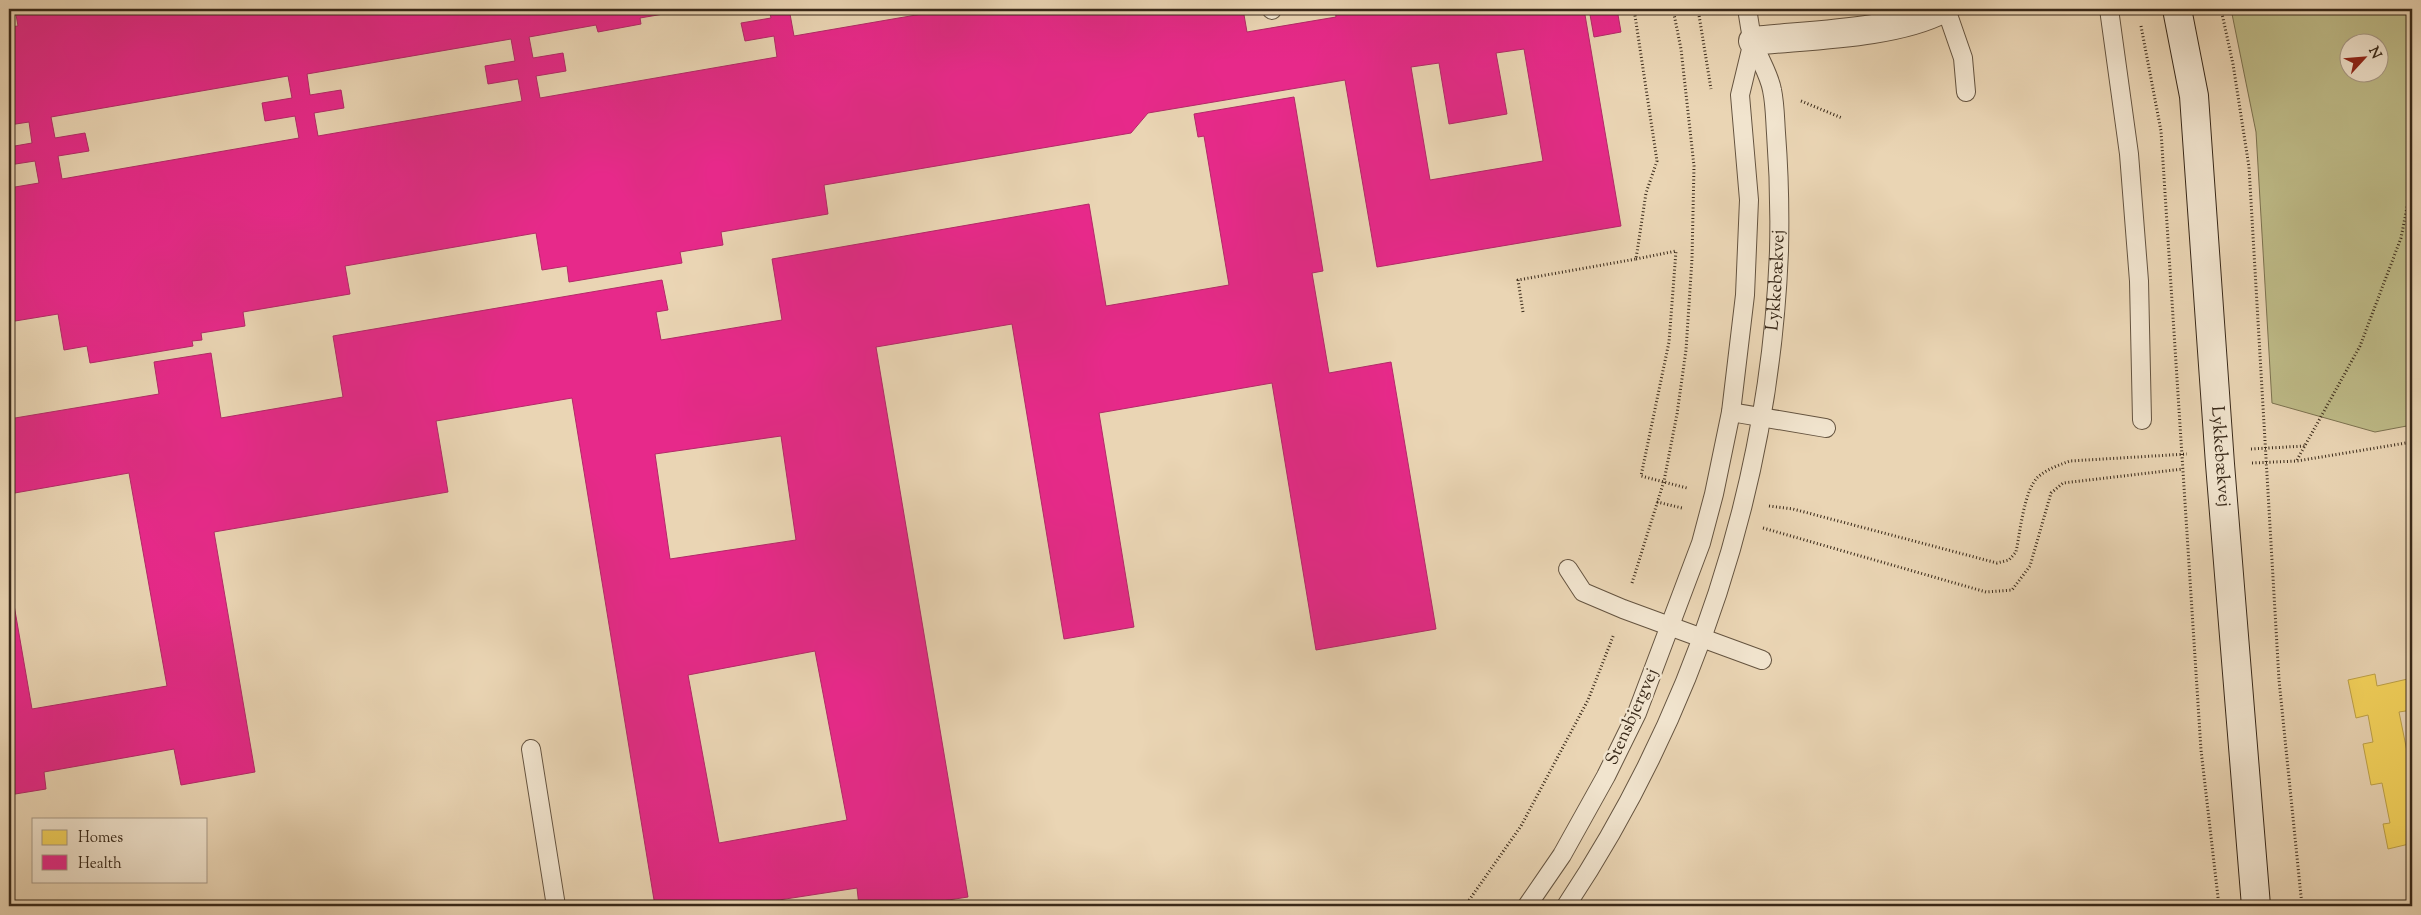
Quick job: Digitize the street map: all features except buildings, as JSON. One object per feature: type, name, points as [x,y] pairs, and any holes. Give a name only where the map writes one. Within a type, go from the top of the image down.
[{"type":"street","points":[[1753,41],[1880,28],[1925,18],[1944,9]]},
{"type":"street","name":"Lykkebækvej","points":[[2177,9],[2194,96],[2220,458],[2256,906]]},
{"type":"lane","name":"Lykkebækvej","points":[[1738,521],[1745,502],[1762,417],[1777,298],[1780,200],[1772,89],[1753,41],[1747,9]]},
{"type":"lane","points":[[1944,9],[1963,58],[1966,92]]},
{"type":"lane","points":[[2110,9],[2129,154],[2139,271],[2142,420]]},
{"type":"lane","name":"Lykkebækvej","points":[[1708,513],[1714,494],[1731,412],[1745,295],[1749,200],[1740,94],[1753,41]]},
{"type":"lane","points":[[1731,412],[1826,428]]},
{"type":"lane","name":"Stensbjergvej","points":[[1528,906],[1562,855],[1606,776],[1637,713],[1701,543],[1708,513]]},
{"type":"lane","name":"Stensbjergvej","points":[[1566,906],[1589,872],[1634,791],[1666,726],[1702,638],[1731,552],[1738,521]]},
{"type":"lane","points":[[1568,569],[1583,592],[1623,610],[1762,660]]},
{"type":"lane","points":[[531,749],[556,906]]},
{"type":"path","points":[[1634,9],[1657,161],[1646,193],[1636,259]]},
{"type":"path","points":[[1465,906],[1521,826],[1588,700],[1623,610],[1664,481],[1677,414],[1686,350],[1692,258],[1694,166],[1681,49],[1673,9]]},
{"type":"path","points":[[2221,9],[2233,64],[2249,167],[2279,680],[2302,906]]},
{"type":"path","points":[[2140,18],[2161,131],[2201,750],[2219,906]]},
{"type":"path","points":[[2297,461],[2360,346],[2401,238],[2412,182]]},
{"type":"path","points":[[1523,312],[1518,280],[1676,251],[1669,342],[1641,476],[1714,494]]},
{"type":"path","points":[[1745,502],[1793,509],[1997,563],[2009,560],[2016,552],[2030,488],[2038,477],[2070,461],[2183,454],[2266,462],[2297,461],[2412,442]]},
{"type":"path","points":[[1738,521],[1986,592],[2012,590],[2030,566],[2051,493],[2062,483],[2183,469],[2220,458],[2266,448],[2305,446]]},
{"type":"path","points":[[1657,502],[1708,513]]},
{"type":"shaded area","points":[[2231,9],[2412,9],[2412,425],[2375,432],[2272,403],[2256,132]]}]
